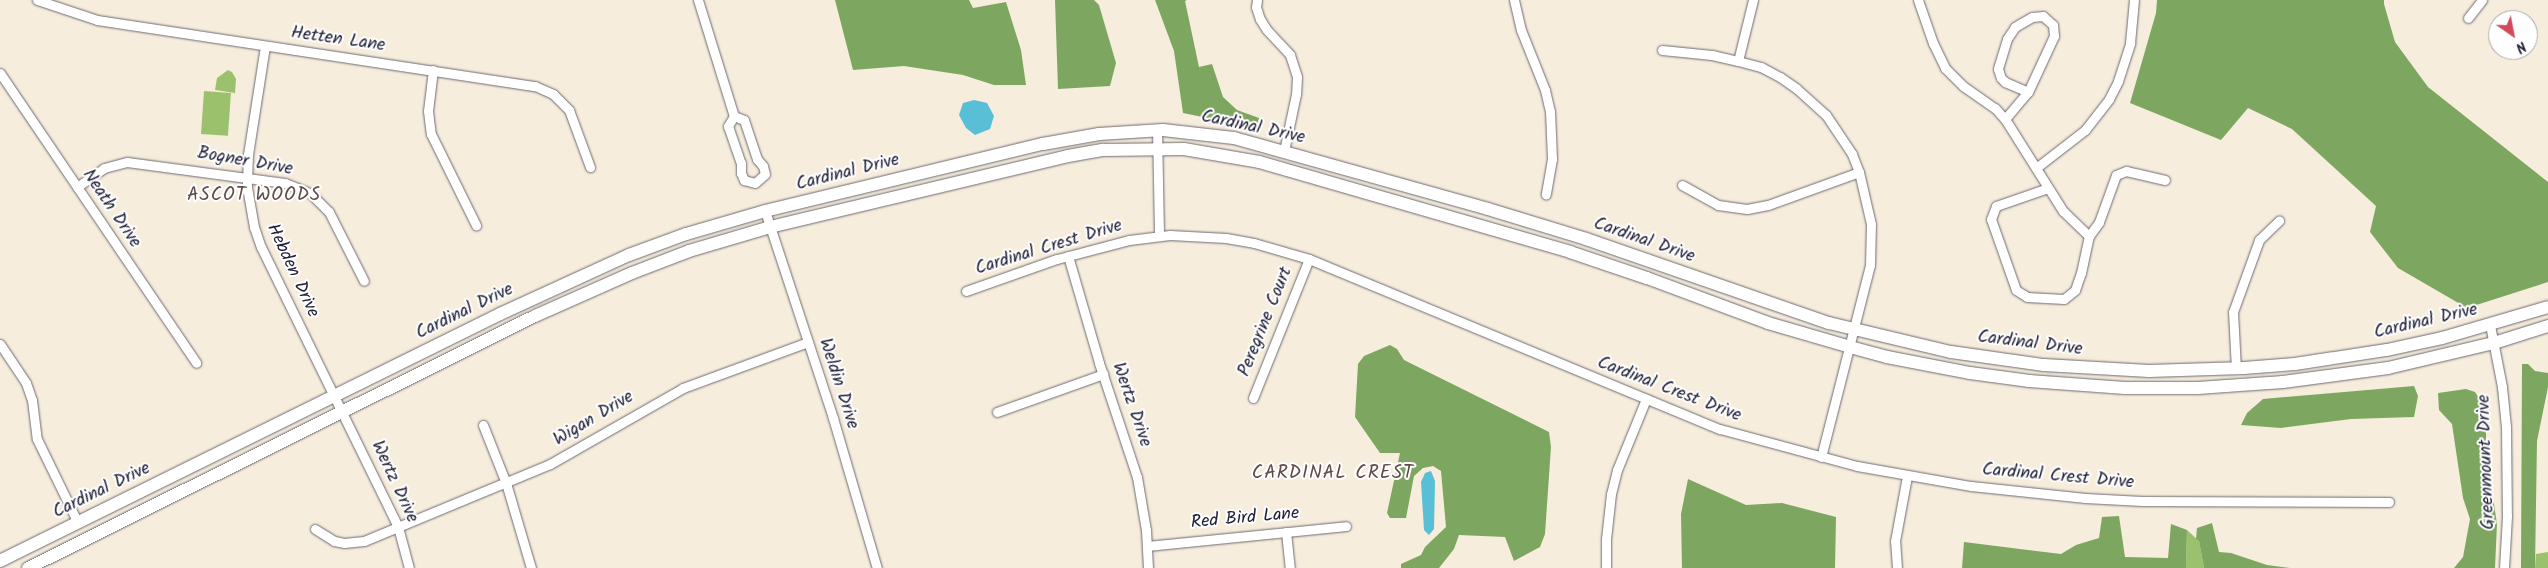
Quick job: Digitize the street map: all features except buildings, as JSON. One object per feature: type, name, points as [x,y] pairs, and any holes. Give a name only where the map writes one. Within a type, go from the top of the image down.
[{"type":"main road","name":"Cardinal Drive","points":[[0,561],[574,279],[686,234],[765,212],[1050,142],[1099,134],[1157,130],[1234,138],[1586,239],[1765,302],[1854,330],[1951,352],[2044,365],[2149,371],[2236,368],[2331,359],[2387,350],[2490,325],[2548,308]]},
{"type":"main road","name":"Cardinal Drive","points":[[28,568],[600,286],[689,251],[770,227],[1068,156],[1103,150],[1157,148],[1205,152],[1259,162],[1481,225],[1647,278],[1768,323],[1850,347],[1887,357],[1970,373],[2029,381],[2125,388],[2198,388],[2283,382],[2350,374],[2406,364],[2494,343],[2548,326]]},
{"type":"street","name":"Hetten Lane","points":[[37,0],[97,20],[535,86],[554,94],[569,110],[590,167]]},
{"type":"street","points":[[698,0],[734,116],[728,126],[741,163],[741,173],[744,180],[755,183],[765,174],[763,166],[757,158],[744,120],[734,116]]},
{"type":"street","points":[[1257,0],[1256,7],[1260,19],[1290,55],[1297,77],[1296,94],[1284,152]]},
{"type":"street","points":[[1514,0],[1521,30],[1540,73],[1550,111],[1552,159],[1546,194]]},
{"type":"street","points":[[1738,61],[1750,22],[1753,0]]},
{"type":"street","points":[[1918,0],[1932,43],[1945,68],[1963,86],[1988,103],[2005,119],[2063,211],[2089,236]]},
{"type":"street","points":[[2036,168],[2086,130],[2109,99],[2118,81],[2128,50],[2134,0]]},
{"type":"street","points":[[2468,18],[2482,0]]},
{"type":"street","points":[[2005,119],[2028,92],[2054,36],[2053,25],[2043,16],[2032,17],[2015,27],[2007,39],[1998,69],[2001,78],[2005,82],[2028,92]]},
{"type":"street","name":"Hebden Drive","points":[[265,46],[248,154],[246,176],[249,207],[261,247],[342,412]]},
{"type":"street","points":[[1662,50],[1712,55],[1761,67],[1780,77],[1813,102],[1840,134],[1859,172],[1868,203],[1872,242],[1866,288],[1821,457]]},
{"type":"street","points":[[433,70],[428,111],[431,134],[476,225]]},
{"type":"street","name":"Neath Drive","points":[[0,73],[196,363]]},
{"type":"street","points":[[1157,130],[1159,236]]},
{"type":"street","name":"Bogner Drive","points":[[77,187],[104,168],[128,162],[246,176],[298,187],[320,202],[336,223],[364,280]]},
{"type":"street","points":[[2048,188],[1996,206],[1992,214],[1994,231],[2016,290],[2027,297],[2064,298],[2075,290],[2081,273],[2089,236],[2099,222],[2116,175],[2126,171],[2165,180]]},
{"type":"street","points":[[1682,185],[1718,205],[1747,209],[1768,205],[1859,172]]},
{"type":"street","name":"Weldin Drive","points":[[765,212],[808,342],[878,568]]},
{"type":"street","points":[[2236,368],[2233,312],[2259,240],[2279,221]]},
{"type":"street","name":"Cardinal Crest Drive","points":[[966,291],[1068,256],[1129,240],[1159,236],[1226,238],[1254,243],[1309,259],[1720,429],[1821,457],[1907,476],[1980,487],[2084,498],[2142,501],[2388,502]]},
{"type":"street","name":"Wertz Drive","points":[[1068,256],[1103,374],[1137,477],[1147,546],[1148,568]]},
{"type":"street","name":"Peregrine Court","points":[[1252,398],[1309,259]]},
{"type":"street","name":"Greenmount Drive","points":[[2490,325],[2506,427],[2507,508],[2504,568]]},
{"type":"street","name":"Wigan Drive","points":[[315,529],[334,541],[354,544],[550,464],[683,388],[808,342]]},
{"type":"street","points":[[0,344],[26,383],[32,400],[36,439],[78,522]]},
{"type":"street","points":[[997,412],[1103,374]]},
{"type":"street","points":[[1606,568],[1606,539],[1611,494],[1617,470],[1646,399]]},
{"type":"street","name":"Wertz Drive","points":[[342,412],[398,527],[409,568]]},
{"type":"street","points":[[483,425],[506,482],[531,568]]},
{"type":"street","points":[[1897,568],[1895,541],[1907,476]]},
{"type":"street","name":"Red Bird Lane","points":[[1147,546],[1346,526]]},
{"type":"street","points":[[1286,532],[1290,568]]},
{"type":"green space","points":[[835,0],[969,0],[973,8],[1006,2],[1021,50],[1026,85],[994,85],[963,75],[904,66],[853,70]]},
{"type":"green space","points":[[1055,0],[1094,0],[1099,5],[1116,63],[1110,86],[1058,89]]},
{"type":"green space","points":[[1155,0],[1187,0],[1185,1],[1199,67],[1212,64],[1223,97],[1237,110],[1259,118],[1256,128],[1183,113],[1174,51]]},
{"type":"green space","points":[[2157,0],[2384,0],[2395,42],[2428,87],[2548,182],[2548,282],[2467,308],[2398,268],[2370,232],[2376,206],[2292,129],[2248,108],[2221,140],[2130,103],[2156,13]]},
{"type":"green space","points":[[228,70],[232,72],[236,79],[235,93],[215,90],[217,78]]},
{"type":"green space","points":[[204,91],[231,93],[228,136],[201,134]]},
{"type":"green space","points":[[1390,345],[1397,349],[1404,360],[1549,432],[1551,447],[1545,534],[1540,547],[1514,561],[1505,537],[1459,535],[1454,549],[1439,568],[1401,568],[1401,564],[1421,555],[1425,547],[1446,527],[1441,471],[1433,466],[1423,468],[1414,476],[1406,518],[1390,518],[1387,513],[1400,453],[1380,453],[1355,417],[1358,364],[1364,356]]},
{"type":"green space","points":[[2522,364],[2528,364],[2535,371],[2548,373],[2548,387],[2537,441],[2535,568],[2521,568]]},
{"type":"green space","points":[[2414,386],[2418,396],[2414,417],[2351,419],[2281,428],[2241,425],[2247,413],[2263,399]]},
{"type":"green space","points":[[2466,389],[2475,392],[2482,403],[2486,419],[2486,451],[2497,524],[2495,568],[2454,568],[2463,557],[2470,519],[2463,498],[2452,424],[2439,410],[2438,393]]},
{"type":"green space","points":[[1688,479],[1746,505],[1782,503],[1836,517],[1835,568],[1682,568],[1681,514]]},
{"type":"green space","points":[[2119,516],[2125,557],[2168,558],[2171,524],[2187,530],[2186,568],[1962,568],[1964,542],[2061,554],[2076,545],[2099,538],[2102,517]]},
{"type":"green space","points":[[2212,523],[2219,552],[2231,553],[2267,565],[2290,568],[2204,568],[2199,541],[2196,539],[2197,528]]},
{"type":"green space","points":[[2187,530],[2199,541],[2204,568],[2186,568]]},
{"type":"green space","points":[[2548,552],[2548,568],[2535,568],[2536,554]]},
{"type":"water","points":[[974,100],[987,103],[994,116],[990,129],[975,135],[966,128],[959,115],[963,103]]},
{"type":"water","points":[[1431,471],[1435,481],[1434,529],[1429,535],[1424,530],[1421,482],[1425,473]]},
{"type":"district","name":"ASCOT WOODS","points":[[254,196]]},
{"type":"district","name":"CARDINAL CREST","points":[[1333,474]]}]
